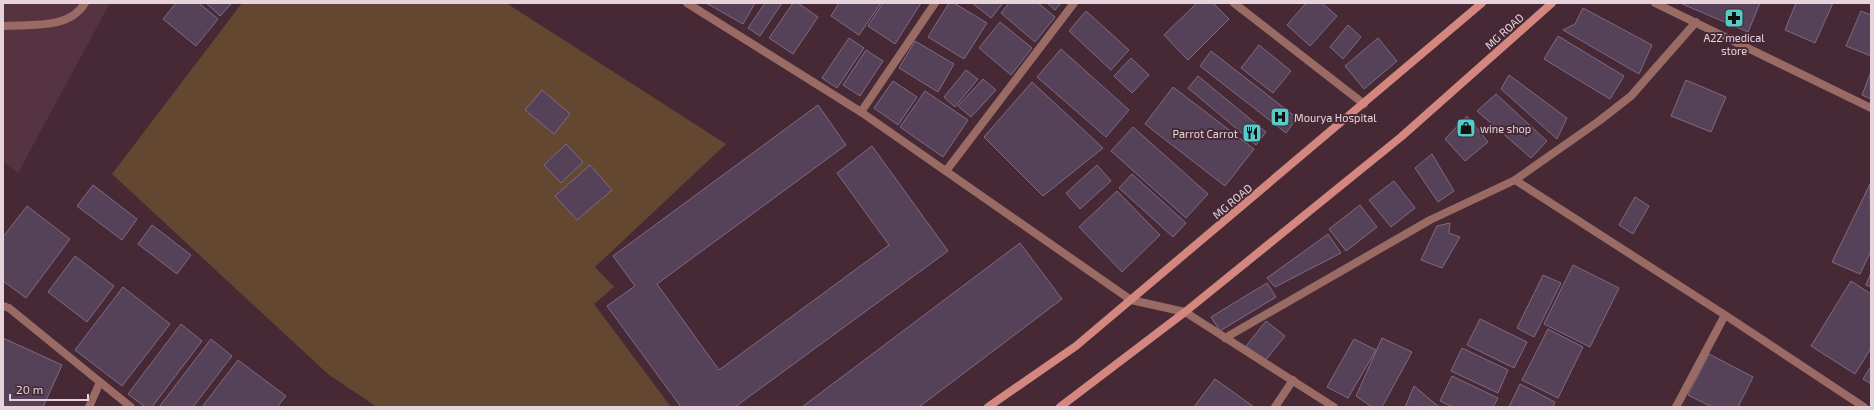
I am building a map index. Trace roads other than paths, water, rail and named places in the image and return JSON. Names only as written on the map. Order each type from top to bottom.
[{"type":"main road","name":"MG ROAD","points":[[988,407],[1076,346],[1482,3]]},
{"type":"main road","name":"MG ROAD","points":[[1060,407],[1185,312],[1401,137],[1552,3]]},
{"type":"street","points":[[3,26],[58,23],[80,11],[85,3]]},
{"type":"street","points":[[687,3],[861,112],[1132,300],[1185,312],[1334,407]]},
{"type":"street","points":[[861,112],[935,3]]},
{"type":"street","points":[[946,171],[1074,3]]},
{"type":"street","points":[[1234,3],[1364,104]]},
{"type":"street","points":[[1655,3],[1871,108]]},
{"type":"street","points":[[1225,338],[1430,220],[1516,180],[1600,121],[1631,96],[1696,22]]},
{"type":"street","points":[[1516,180],[1726,315],[1864,407]]},
{"type":"street","points":[[3,306],[9,308],[131,407]]},
{"type":"street","points":[[1676,407],[1726,315]]},
{"type":"street","points":[[1275,407],[1293,380]]},
{"type":"street","points":[[89,407],[100,382]]},
{"type":"place","name":"A2Z medical store","points":[[1734,18]]},
{"type":"place","name":"Mourya Hospital","points":[[1280,117]]},
{"type":"place","name":"wine shop","points":[[1466,128]]},
{"type":"place","name":"Parrot Carrot","points":[[1252,133]]}]
